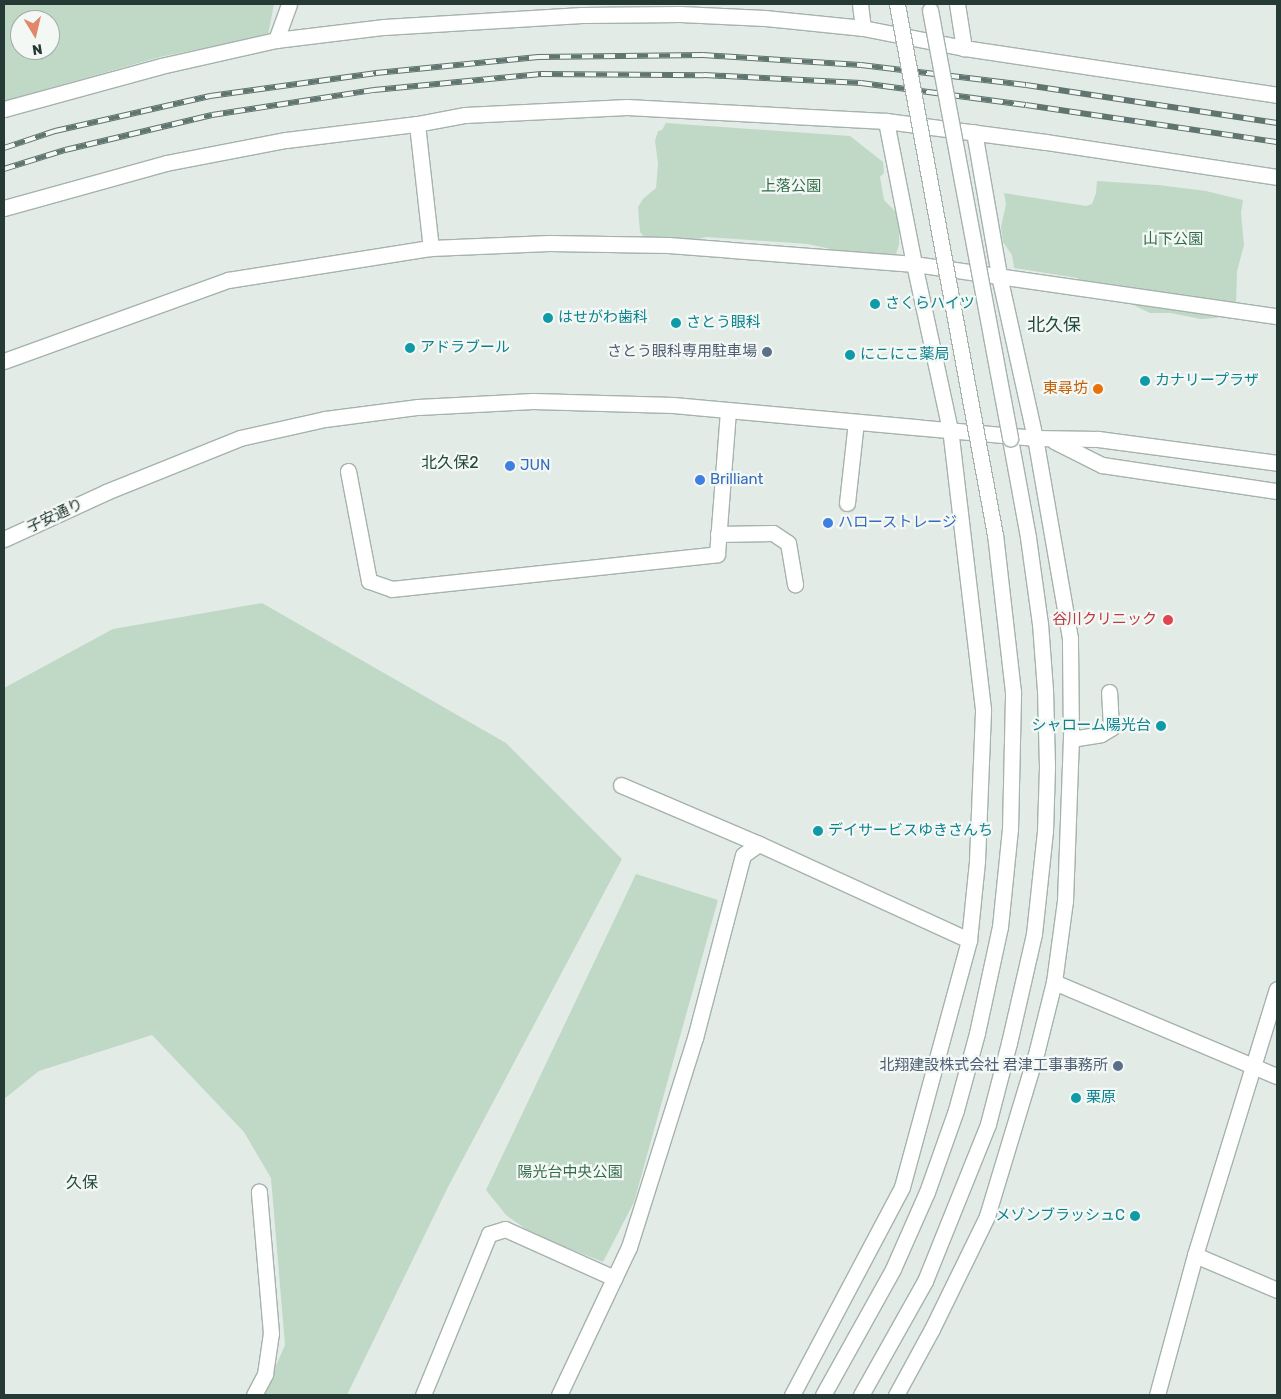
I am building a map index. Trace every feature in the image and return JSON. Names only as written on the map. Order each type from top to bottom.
[{"type":"street","points":[[276,40],[289,4]]},
{"type":"street","points":[[860,4],[863,28]]},
{"type":"street","points":[[823,1395],[893,1269],[927,1192],[956,1110],[977,1033],[1000,927],[1010,829],[1012,692],[995,536],[897,4]]},
{"type":"street","points":[[861,1395],[925,1282],[988,1124],[1034,934],[1045,831],[1047,766],[1045,690],[1040,624],[1028,537],[929,4]]},
{"type":"street","points":[[957,4],[964,48]]},
{"type":"street","points":[[4,109],[162,66],[276,40],[384,27],[582,15],[680,14],[765,18],[863,28],[964,48],[1277,95]]},
{"type":"street","points":[[4,208],[175,161],[286,140],[418,124],[465,115],[627,107],[886,121],[974,132],[1277,177]]},
{"type":"street","points":[[792,1395],[902,1187],[969,940],[977,861],[983,708],[950,430],[914,264],[886,121]]},
{"type":"street","points":[[418,124],[431,248]]},
{"type":"street","points":[[896,1395],[932,1329],[987,1216],[1037,1050],[1054,982],[1066,901],[1071,739],[1070,638],[1035,438],[999,275],[974,132]]},
{"type":"street","points":[[4,361],[228,280],[431,248],[550,243],[668,245],[914,264],[1277,316]]},
{"type":"street","name":"子安通り","points":[[4,539],[106,492],[240,438],[325,419],[418,407],[533,401],[674,405],[1051,440]]},
{"type":"street","points":[[348,471],[369,581],[392,589],[717,554],[728,410]]},
{"type":"street","points":[[847,503],[856,422]]},
{"type":"street","points":[[1051,440],[1098,439],[1277,463]]},
{"type":"street","points":[[1051,440],[1102,465],[1277,491]]},
{"type":"street","points":[[718,534],[773,533],[788,543],[795,584]]},
{"type":"street","points":[[1071,739],[1101,734],[1112,728],[1109,692]]},
{"type":"street","points":[[622,785],[759,844],[969,940]]},
{"type":"street","points":[[559,1395],[629,1247],[695,1038],[743,854],[759,844]]},
{"type":"street","points":[[1054,982],[1277,1076]]},
{"type":"street","points":[[1157,1395],[1195,1255],[1277,989]]},
{"type":"street","points":[[254,1395],[266,1374],[271,1333],[259,1192]]},
{"type":"street","points":[[422,1395],[489,1234],[505,1229],[614,1278]]},
{"type":"street","points":[[1195,1255],[1277,1290]]},
{"type":"green space","points":[[4,4],[274,4],[268,35],[160,57],[4,101]]},
{"type":"green space","name":"上落公園","points":[[666,123],[850,136],[883,162],[884,173],[880,177],[884,200],[896,212],[899,229],[899,245],[895,257],[840,251],[808,244],[706,237],[694,240],[646,239],[640,232],[638,207],[643,199],[656,188],[658,164],[655,141],[658,131],[662,130]]},
{"type":"green space","name":"山下公園","points":[[1097,181],[1158,185],[1206,191],[1243,200],[1241,213],[1244,245],[1237,271],[1236,307],[1228,315],[1216,318],[1201,319],[1170,313],[1150,313],[1077,278],[1014,268],[1012,255],[1003,242],[1001,227],[1006,204],[1004,193],[1086,206],[1092,204],[1096,193]]},
{"type":"green space","points":[[262,603],[506,743],[622,859],[448,1187],[347,1395],[263,1395],[285,1345],[271,1178],[244,1132],[152,1035],[39,1071],[4,1099],[4,688],[113,629]]},
{"type":"green space","name":"陽光台中央公園","points":[[636,874],[718,900],[634,1202],[603,1262],[533,1234],[506,1215],[486,1190]]},
{"type":"railway","points":[[4,148],[55,131],[210,96],[376,73],[538,57],[703,55],[861,65],[1026,85],[1277,123]]},
{"type":"railway","points":[[4,169],[65,150],[212,115],[374,90],[541,74],[704,75],[861,83],[1277,142]]},
{"type":"place","name":"さくらハイツ","points":[[875,304]]},
{"type":"place","name":"はせがわ歯科","points":[[548,318]]},
{"type":"place","name":"さとう眼科","points":[[676,323]]},
{"type":"place","name":"アドラブール","points":[[410,348]]},
{"type":"place","name":"さとう眼科専用駐車場","points":[[767,352]]},
{"type":"place","name":"にこにこ薬局","points":[[850,355]]},
{"type":"place","name":"カナリープラザ","points":[[1145,381]]},
{"type":"place","name":"東尋坊","points":[[1098,389]]},
{"type":"place","name":"JUN","points":[[510,466]]},
{"type":"place","name":"Brilliant","points":[[700,480]]},
{"type":"place","name":"ハローストレージ","points":[[828,523]]},
{"type":"place","name":"谷川クリニック","points":[[1168,620]]},
{"type":"place","name":"シャローム陽光台","points":[[1161,726]]},
{"type":"place","name":"デイサービスゆきさんち","points":[[818,831]]},
{"type":"place","name":"北翔建設株式会社 君津工事事務所","points":[[1118,1066]]},
{"type":"place","name":"栗原","points":[[1076,1098]]},
{"type":"place","name":"メゾンブラッシュC","points":[[1135,1216]]},
{"type":"district","name":"北久保","points":[[1054,325]]},
{"type":"district","name":"北久保2","points":[[450,463]]},
{"type":"district","name":"久保","points":[[82,1183]]}]
